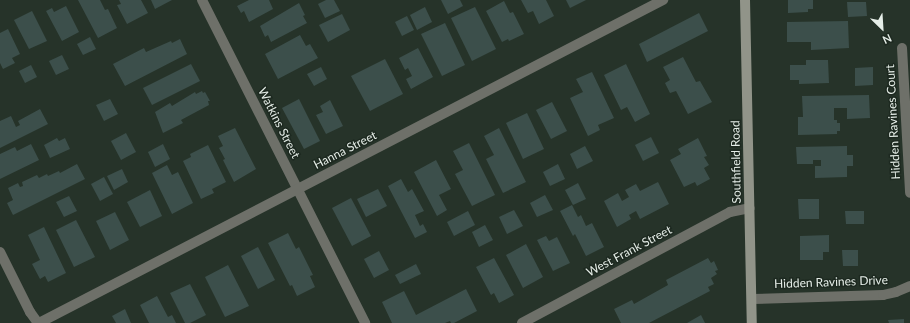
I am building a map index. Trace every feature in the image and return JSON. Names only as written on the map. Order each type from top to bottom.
[{"type":"main road","name":"Southfield Road","points":[[745,0],[752,323]]},
{"type":"street","name":"Watkins Street","points":[[202,0],[365,323]]},
{"type":"street","name":"Hanna Street","points":[[38,323],[663,0]]},
{"type":"street","name":"Hidden Ravines Court","points":[[902,48],[910,194]]},
{"type":"street","name":"West Frank Street","points":[[522,323],[730,212],[750,208]]},
{"type":"street","points":[[0,252],[30,312],[38,323]]},
{"type":"street","name":"Hidden Ravines Drive","points":[[752,299],[882,295],[896,292],[910,286]]},
{"type":"building","points":[[78,0],[100,0],[105,10],[108,9],[117,28],[98,38]]},
{"type":"building","points":[[119,0],[141,0],[148,13],[127,24],[117,5],[121,4]]},
{"type":"building","points":[[151,0],[172,0],[155,9]]},
{"type":"building","points":[[249,0],[269,0],[273,9],[249,22],[244,11],[241,13],[237,6]]},
{"type":"building","points":[[326,0],[334,0],[340,11],[325,18],[318,4]]},
{"type":"building","points":[[441,0],[460,0],[463,6],[448,14]]},
{"type":"building","points":[[521,0],[546,0],[554,16],[539,24],[533,11],[528,13]]},
{"type":"building","points":[[566,0],[586,0],[570,8]]},
{"type":"building","points":[[788,0],[813,0],[813,9],[808,9],[808,12],[788,13]]},
{"type":"building","points":[[504,1],[510,13],[513,12],[524,34],[509,41],[508,39],[502,42],[486,11]]},
{"type":"building","points":[[847,2],[866,2],[867,16],[848,17]]},
{"type":"building","points":[[299,3],[307,23],[271,42],[268,35],[265,37],[260,26]]},
{"type":"building","points":[[66,6],[79,32],[62,41],[46,11],[52,8],[54,12]]},
{"type":"building","points":[[425,7],[432,22],[417,30],[410,15]]},
{"type":"building","points":[[475,7],[496,49],[472,61],[451,18]]},
{"type":"building","points":[[32,11],[47,41],[29,49],[14,20]]},
{"type":"building","points":[[699,13],[708,31],[647,62],[639,44]]},
{"type":"building","points":[[342,14],[350,30],[328,42],[319,25]]},
{"type":"building","points":[[407,16],[414,30],[402,36],[395,22]]},
{"type":"building","points":[[848,21],[849,48],[811,50],[811,42],[787,42],[787,22]]},
{"type":"building","points":[[445,23],[465,65],[442,76],[421,34]]},
{"type":"building","points":[[8,29],[20,54],[12,58],[15,63],[3,69],[0,63],[0,33]]},
{"type":"building","points":[[300,35],[306,46],[310,44],[318,58],[278,79],[265,54]]},
{"type":"building","points":[[90,37],[96,49],[83,55],[77,44]]},
{"type":"building","points":[[180,39],[187,54],[125,86],[113,64],[144,48],[146,52],[171,41],[172,43]]},
{"type":"building","points":[[418,48],[433,77],[411,89],[406,79],[412,76],[408,68],[405,70],[399,58]]},
{"type":"building","points":[[62,55],[69,69],[56,75],[49,61]]},
{"type":"building","points":[[683,57],[696,82],[700,81],[712,102],[688,114],[676,91],[670,93],[665,83],[670,80],[663,67]]},
{"type":"building","points":[[385,59],[403,94],[370,111],[351,76]]},
{"type":"building","points":[[806,60],[828,60],[829,83],[799,84],[799,80],[790,80],[790,65],[806,65]]},
{"type":"building","points":[[191,64],[200,81],[152,105],[143,88]]},
{"type":"building","points":[[626,64],[650,114],[635,122],[627,107],[621,110],[604,75]]},
{"type":"building","points":[[31,65],[37,77],[25,83],[19,71]]},
{"type":"building","points":[[321,67],[327,79],[314,86],[307,74]]},
{"type":"building","points":[[873,67],[873,85],[855,86],[855,68]]},
{"type":"building","points":[[592,72],[614,118],[598,125],[600,130],[588,136],[570,98],[583,92],[576,79]]},
{"type":"building","points":[[202,91],[203,93],[205,92],[210,101],[208,101],[209,105],[181,120],[183,123],[163,133],[155,112],[170,103],[172,106],[195,92],[196,94]]},
{"type":"building","points":[[869,95],[870,118],[847,119],[847,108],[834,108],[834,120],[837,120],[837,123],[840,123],[840,131],[837,131],[837,134],[798,135],[798,117],[803,117],[802,96]]},
{"type":"building","points":[[110,99],[118,114],[104,121],[96,105]]},
{"type":"building","points":[[299,99],[320,141],[304,149],[282,108]]},
{"type":"building","points":[[330,100],[343,126],[326,134],[316,115],[323,112],[320,106]]},
{"type":"building","points":[[552,102],[567,131],[551,139],[536,110]]},
{"type":"building","points":[[40,109],[48,124],[0,148],[0,121],[11,116],[16,127],[20,125],[18,121]]},
{"type":"building","points":[[527,113],[544,149],[523,159],[506,123]]},
{"type":"building","points":[[235,128],[256,169],[234,182],[223,160],[225,159],[219,148],[223,146],[218,136]]},
{"type":"building","points":[[499,128],[526,182],[503,193],[486,159],[494,155],[484,136]]},
{"type":"building","points":[[126,133],[136,152],[121,160],[111,141]]},
{"type":"building","points":[[651,137],[659,153],[643,161],[635,145]]},
{"type":"building","points":[[57,138],[59,141],[65,138],[70,149],[50,158],[44,145]]},
{"type":"building","points":[[698,138],[707,156],[704,157],[709,165],[704,168],[710,179],[697,186],[695,182],[684,187],[670,160],[681,154],[678,149]]},
{"type":"building","points":[[469,143],[495,195],[472,206],[455,174],[463,170],[453,151]]},
{"type":"building","points":[[31,144],[39,160],[0,179],[0,154],[15,147],[17,151]]},
{"type":"building","points":[[163,144],[170,159],[155,167],[148,152]]},
{"type":"building","points":[[208,145],[226,182],[212,189],[214,193],[201,199],[183,161],[191,157],[190,154]]},
{"type":"building","points":[[585,146],[593,161],[577,169],[570,154]]},
{"type":"building","points":[[847,146],[847,155],[853,155],[853,166],[847,166],[847,177],[815,178],[815,166],[821,166],[821,160],[813,160],[813,164],[797,164],[796,147]]},
{"type":"building","points":[[436,160],[451,189],[439,195],[447,210],[437,216],[414,172]]},
{"type":"building","points":[[77,164],[85,179],[13,215],[7,203],[13,200],[8,188],[18,183],[20,187],[23,186],[22,182],[37,175],[39,178],[59,171],[60,173]]},
{"type":"building","points":[[558,164],[565,179],[550,186],[543,172]]},
{"type":"building","points":[[167,165],[172,175],[178,172],[193,203],[172,214],[152,173]]},
{"type":"building","points":[[122,169],[128,182],[114,190],[107,176]]},
{"type":"building","points":[[104,177],[113,194],[100,201],[91,184]]},
{"type":"building","points":[[401,179],[408,192],[412,189],[424,211],[415,215],[420,226],[423,224],[427,232],[415,238],[388,186]]},
{"type":"building","points":[[658,182],[669,204],[640,219],[636,211],[629,215],[631,219],[617,227],[604,201],[618,193],[622,201],[629,197],[625,190],[636,184],[640,191]]},
{"type":"building","points":[[578,183],[586,199],[573,205],[565,190]]},
{"type":"building","points":[[378,189],[387,206],[366,217],[357,199]]},
{"type":"building","points":[[150,190],[162,216],[140,227],[127,202]]},
{"type":"building","points":[[545,195],[553,210],[537,217],[530,203]]},
{"type":"building","points":[[69,196],[77,211],[64,217],[56,202]]},
{"type":"building","points":[[351,198],[371,236],[352,246],[332,208]]},
{"type":"building","points":[[798,199],[819,199],[819,219],[799,219]]},
{"type":"building","points":[[572,205],[578,217],[581,215],[586,226],[592,223],[604,247],[586,256],[575,234],[573,236],[560,211]]},
{"type":"building","points":[[514,210],[523,226],[507,234],[499,217]]},
{"type":"building","points":[[468,211],[475,225],[454,236],[447,222]]},
{"type":"building","points":[[845,211],[864,211],[864,224],[846,224]]},
{"type":"building","points":[[115,212],[129,240],[110,250],[96,221]]},
{"type":"building","points":[[76,220],[95,257],[74,267],[56,230]]},
{"type":"building","points":[[485,225],[493,240],[479,247],[472,232]]},
{"type":"building","points":[[44,227],[66,273],[48,282],[45,276],[40,279],[32,264],[40,260],[28,235]]},
{"type":"building","points":[[288,233],[296,249],[299,247],[313,275],[310,276],[315,287],[297,296],[292,285],[290,286],[268,243]]},
{"type":"building","points":[[829,235],[829,252],[823,252],[823,260],[800,260],[800,236]]},
{"type":"building","points":[[546,236],[549,241],[557,237],[570,263],[553,271],[537,240]]},
{"type":"building","points":[[526,244],[543,277],[523,288],[506,255]]},
{"type":"building","points":[[258,247],[275,280],[258,289],[241,256]]},
{"type":"building","points":[[842,250],[858,250],[858,266],[843,266]]},
{"type":"building","points":[[379,251],[389,270],[374,278],[364,259]]},
{"type":"building","points":[[494,258],[514,295],[499,303],[494,293],[491,295],[476,267]]},
{"type":"building","points":[[708,258],[711,263],[714,261],[718,270],[715,271],[717,274],[711,278],[714,284],[708,287],[710,291],[649,323],[621,323],[614,309],[632,300],[634,304],[668,285],[666,280]]},
{"type":"building","points":[[416,264],[421,274],[400,284],[395,275]]},
{"type":"building","points":[[228,265],[249,306],[225,317],[205,277]]},
{"type":"building","points":[[190,284],[206,315],[190,323],[185,323],[170,293]]},
{"type":"building","points":[[466,289],[477,311],[454,323],[451,323],[450,321],[445,323],[392,323],[382,302],[404,291],[416,315]]},
{"type":"building","points":[[157,296],[168,317],[172,315],[176,323],[149,323],[140,305]]},
{"type":"building","points":[[125,309],[131,323],[116,323],[112,316]]},
{"type":"building","points":[[701,315],[705,323],[687,323]]},
{"type":"building","points":[[904,319],[904,323],[889,323],[888,320]]}]
